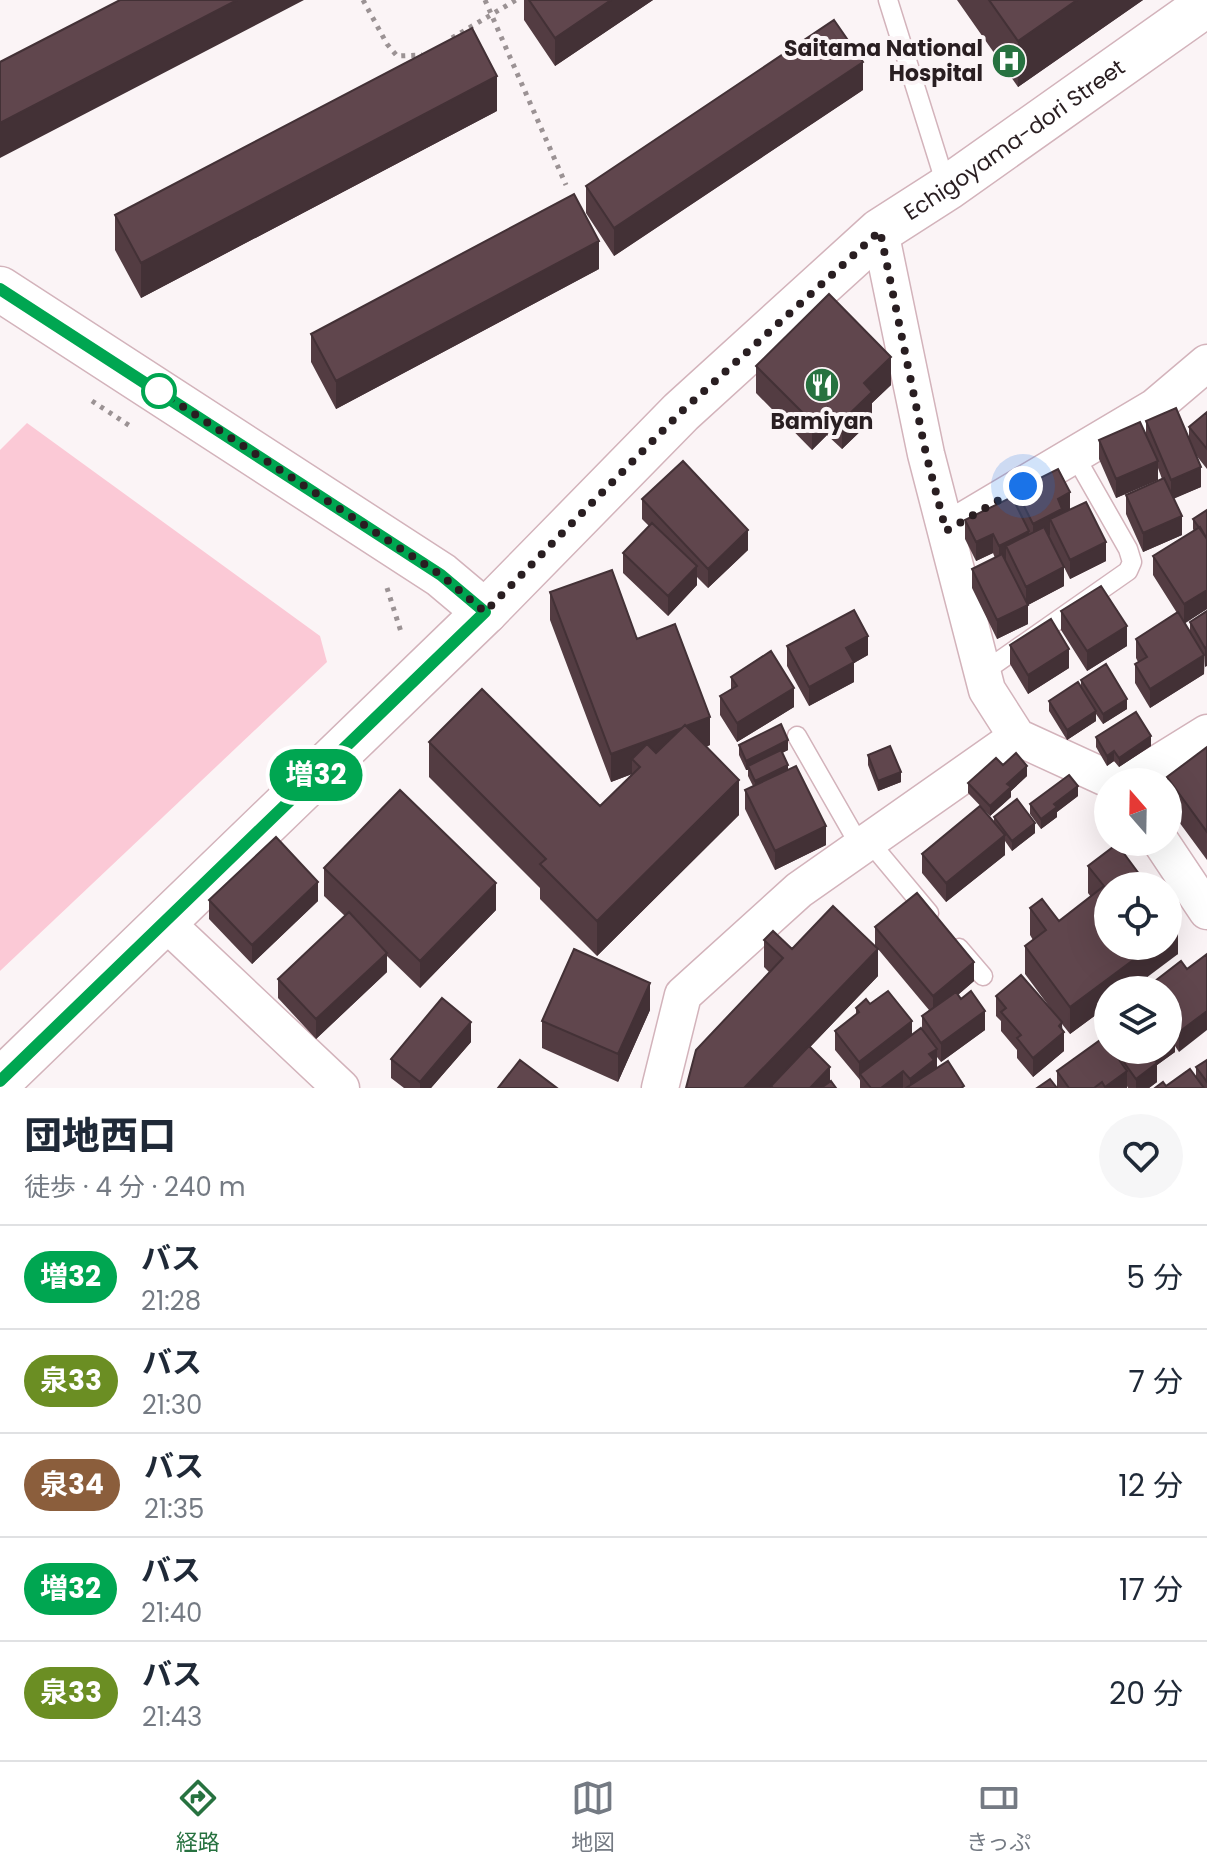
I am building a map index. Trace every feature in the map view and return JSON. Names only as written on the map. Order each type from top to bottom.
[{"type":"street","name":"Echigoyama-dori Street","points":[[0,1081],[485,612],[681,412],[880,231],[947,188],[1207,4]]},
{"type":"street","points":[[880,231],[926,454],[987,690],[1017,737],[1094,772]]},
{"type":"street","points":[[0,289],[441,575],[485,612]]},
{"type":"street","points":[[946,531],[1155,407],[1207,363]]},
{"type":"street","points":[[1151,768],[1207,733]]},
{"type":"street","points":[[660,1088],[683,995],[799,890],[1017,737]]},
{"type":"street","points":[[1170,856],[1207,911]]},
{"type":"street","points":[[165,922],[341,1088]]},
{"type":"lane","points":[[888,0],[947,188]]},
{"type":"lane","points":[[982,673],[1128,571],[1132,562],[1128,549],[1075,456]]},
{"type":"lane","points":[[797,736],[864,843],[983,976]]},
{"type":"path","points":[[363,0],[397,56],[421,56],[433,49]]},
{"type":"path","points":[[485,0],[566,185]]},
{"type":"path","points":[[445,43],[516,0]]},
{"type":"path","points":[[88,398],[144,434]]},
{"type":"path","points":[[383,579],[403,636]]},
{"type":"shaded area","points":[[27,423],[320,636],[327,662],[0,971],[0,450]]},
{"type":"building","points":[[120,0],[237,0],[0,123],[0,62]]},
{"type":"building","points":[[529,0],[611,0],[555,38]]},
{"type":"building","points":[[989,0],[1077,0],[1018,41]]},
{"type":"building","points":[[834,20],[863,62],[614,228],[586,186]]},
{"type":"building","points":[[472,28],[497,76],[141,263],[115,215]]},
{"type":"building","points":[[574,194],[599,241],[336,381],[311,334]]},
{"type":"building","points":[[829,294],[891,357],[864,383],[872,392],[842,421],[827,407],[812,422],[756,366]]},
{"type":"building","points":[[1176,408],[1201,467],[1171,480],[1146,421]]},
{"type":"building","points":[[1207,412],[1207,449],[1189,427]]},
{"type":"building","points":[[1140,422],[1158,461],[1116,479],[1099,440]]},
{"type":"building","points":[[683,461],[748,530],[708,569],[642,499]]},
{"type":"building","points":[[1058,469],[1070,492],[1058,499],[1062,509],[1033,524],[1016,490]]},
{"type":"building","points":[[1164,478],[1182,516],[1143,533],[1126,495]]},
{"type":"building","points":[[1012,497],[1029,531],[999,546],[993,534],[976,542],[965,520]]},
{"type":"building","points":[[1086,502],[1106,542],[1070,560],[1050,519]]},
{"type":"building","points":[[1207,510],[1207,539],[1193,519]]},
{"type":"building","points":[[652,523],[697,566],[668,596],[623,553]]},
{"type":"building","points":[[1044,527],[1064,567],[1026,587],[1006,546]]},
{"type":"building","points":[[1200,527],[1207,539],[1207,590],[1184,604],[1153,556]]},
{"type":"building","points":[[1002,554],[1028,605],[997,620],[972,569]]},
{"type":"building","points":[[612,570],[637,639],[675,624],[710,717],[611,754],[550,592]]},
{"type":"building","points":[[1101,586],[1127,626],[1087,651],[1061,611]]},
{"type":"building","points":[[854,610],[868,636],[846,648],[854,662],[809,687],[787,646]]},
{"type":"building","points":[[1207,611],[1207,647],[1205,648],[1190,622]]},
{"type":"building","points":[[1178,612],[1204,655],[1150,689],[1135,664],[1147,657],[1136,639]]},
{"type":"building","points":[[1051,619],[1069,649],[1028,675],[1010,645]]},
{"type":"building","points":[[771,651],[794,688],[737,723],[720,696],[737,686],[731,677]]},
{"type":"building","points":[[1106,664],[1127,699],[1103,714],[1081,680]]},
{"type":"building","points":[[1078,682],[1096,711],[1067,730],[1049,701]]},
{"type":"building","points":[[482,689],[600,806],[640,767],[632,759],[647,744],[656,753],[685,725],[739,780],[597,921],[540,864],[546,859],[429,742]]},
{"type":"building","points":[[1136,712],[1151,736],[1119,758],[1114,751],[1107,756],[1096,737]]},
{"type":"building","points":[[781,724],[788,740],[746,761],[739,745]]},
{"type":"building","points":[[890,746],[901,772],[878,781],[868,755]]},
{"type":"building","points":[[1207,747],[1207,832],[1182,798],[1182,768],[1179,768]]},
{"type":"building","points":[[781,750],[788,765],[755,781],[748,766]]},
{"type":"building","points":[[1016,753],[1027,766],[1007,784],[1011,787],[990,806],[968,783],[996,758],[1003,765]]},
{"type":"building","points":[[796,766],[826,826],[775,851],[745,790]]},
{"type":"building","points":[[1069,775],[1078,786],[1054,804],[1057,807],[1041,819],[1030,804]]},
{"type":"building","points":[[400,790],[496,883],[420,961],[324,868]]},
{"type":"building","points":[[1017,799],[1035,823],[1012,841],[994,817]]},
{"type":"building","points":[[980,806],[1005,835],[946,883],[922,854]]},
{"type":"building","points":[[276,837],[318,882],[252,945],[209,900]]},
{"type":"building","points":[[1101,856],[1126,856],[1138,872],[1094,874],[1088,866]]},
{"type":"building","points":[[917,893],[974,962],[933,996],[875,927]]},
{"type":"building","points":[[1094,894],[1094,960],[1133,960],[1112,976],[1094,976],[1094,989],[1070,1007],[1025,946],[1046,930],[1030,908],[1042,899],[1059,921]]},
{"type":"building","points":[[833,906],[878,949],[744,1088],[686,1088],[696,1050],[783,958],[764,940],[773,931],[792,949]]},
{"type":"building","points":[[349,912],[387,953],[316,1019],[278,979]]},
{"type":"building","points":[[574,949],[650,983],[618,1054],[542,1021]]},
{"type":"building","points":[[1207,954],[1207,1011],[1182,1030],[1182,976],[1162,976],[1181,961],[1187,969]]},
{"type":"building","points":[[1021,975],[1062,1022],[1059,1026],[1064,1032],[1033,1058],[1017,1038],[1021,1035],[1001,1012],[1006,1008],[996,996]]},
{"type":"building","points":[[888,991],[912,1021],[859,1062],[835,1031],[859,1012],[856,1008],[866,999],[870,1004]]},
{"type":"building","points":[[971,991],[985,1011],[941,1043],[922,1016],[956,992],[961,999]]},
{"type":"building","points":[[442,998],[471,1022],[420,1082],[391,1059]]},
{"type":"building","points":[[921,1028],[937,1049],[929,1054],[934,1060],[910,1079],[903,1071],[881,1088],[871,1088],[860,1074]]},
{"type":"building","points":[[1094,1044],[1094,1064],[1122,1064],[1127,1071],[1105,1087],[1102,1082],[1094,1088],[1069,1088],[1057,1071]]},
{"type":"building","points":[[809,1046],[830,1067],[810,1088],[773,1088],[771,1086]]},
{"type":"building","points":[[520,1060],[557,1088],[498,1088]]},
{"type":"building","points":[[1207,1060],[1207,1082],[1196,1067]]},
{"type":"building","points":[[948,1061],[964,1086],[961,1088],[906,1088]]},
{"type":"building","points":[[1125,1064],[1156,1064],[1136,1079]]},
{"type":"building","points":[[1190,1069],[1204,1088],[1155,1088],[1163,1082],[1166,1086]]},
{"type":"building","points":[[1050,1079],[1057,1088],[1037,1088]]},
{"type":"building","points":[[831,1081],[836,1088],[821,1088]]},
{"type":"bus line","name":"増32","points":[[0,289],[441,575],[485,612],[0,1081]]},
{"type":"place","name":"Saitama National Hospital","points":[[1009,61]]},
{"type":"place","name":"Bamiyan","points":[[822,385]]},
{"type":"route","points":[[159,391],[441,575],[485,612],[681,412],[880,231],[926,454],[946,531],[1023,486]]}]
